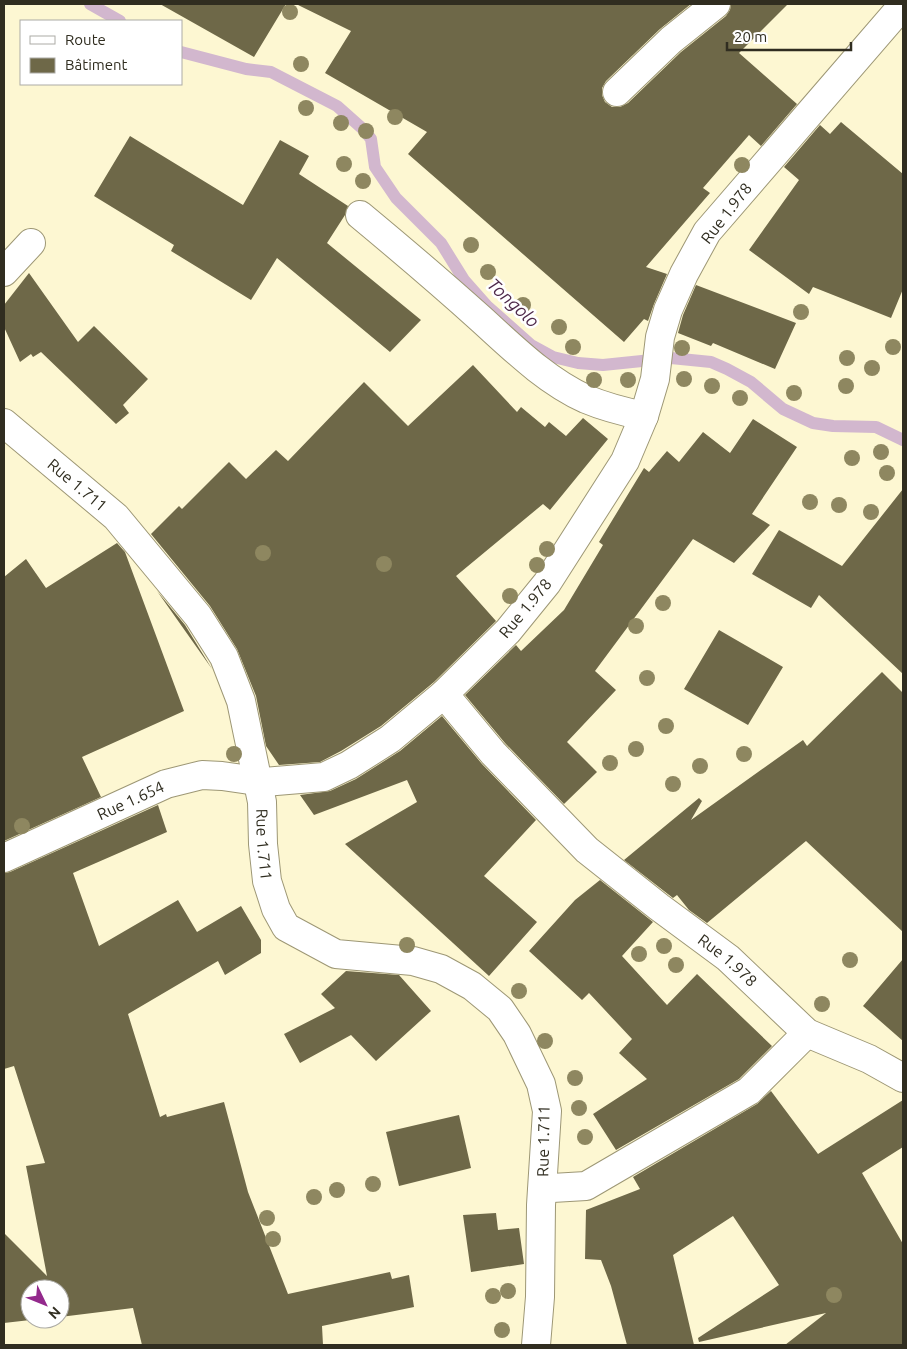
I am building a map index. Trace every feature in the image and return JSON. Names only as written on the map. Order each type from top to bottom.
[{"type":"street","points":[[617,92],[665,45],[716,4]]},
{"type":"street","name":"Rue 1.978","points":[[903,5],[707,232],[684,274],[668,310],[660,337],[655,379],[644,416],[625,461],[547,583],[508,631],[444,694],[493,753],[587,850],[728,958],[807,1033],[869,1059],[903,1078]]},
{"type":"street","points":[[360,215],[413,259],[536,368],[585,399],[644,416]]},
{"type":"street","points":[[4,272],[31,243]]},
{"type":"street","name":"Rue 1.711","points":[[4,424],[116,517],[198,616],[224,657],[241,701],[261,782],[263,844],[267,881],[276,909],[286,927],[336,954],[413,961],[441,969],[472,986],[500,1009],[517,1034],[541,1084],[547,1111],[547,1190],[536,1345]]},
{"type":"street","name":"Rue 1.654","points":[[4,858],[166,784],[180,780],[202,775],[261,782],[324,777],[349,765],[390,739],[444,694]]},
{"type":"street","points":[[547,1190],[586,1186],[749,1091],[807,1033]]},
{"type":"building","points":[[160,4],[286,4],[254,57]]},
{"type":"building","points":[[296,4],[691,4],[660,29],[606,81],[602,88],[605,102],[612,107],[620,107],[628,103],[681,52],[726,16],[731,4],[788,4],[739,53],[797,104],[761,146],[749,135],[703,188],[710,193],[646,267],[667,274],[648,321],[644,319],[624,342],[408,154],[427,132],[325,73],[351,31]]},
{"type":"building","points":[[841,122],[903,174],[903,289],[891,318],[813,287],[809,294],[749,250],[799,180],[784,167],[820,125],[830,134]]},
{"type":"building","points":[[130,136],[243,205],[280,140],[309,156],[299,174],[348,206],[345,215],[327,243],[421,320],[390,352],[277,258],[251,300],[171,251],[174,245],[94,196]]},
{"type":"building","points":[[29,273],[78,342],[94,326],[148,379],[123,405],[129,413],[116,424],[41,352],[33,357],[31,354],[20,362],[4,327],[4,305]]},
{"type":"building","points":[[696,285],[796,323],[775,369],[713,343],[711,346],[678,333],[683,315]]},
{"type":"building","points":[[473,365],[517,412],[521,407],[545,427],[549,422],[566,436],[583,418],[608,439],[550,510],[543,504],[456,576],[496,621],[434,682],[381,726],[320,762],[279,765],[266,746],[256,696],[237,649],[210,606],[151,534],[179,506],[182,509],[229,462],[246,479],[276,450],[288,461],[364,382],[408,426]]},
{"type":"building","points":[[753,419],[797,447],[752,514],[770,525],[734,563],[693,539],[595,671],[616,690],[567,742],[597,772],[564,804],[505,743],[465,695],[516,645],[521,651],[564,610],[603,545],[599,542],[644,468],[649,472],[667,451],[679,462],[703,432],[730,453]]},
{"type":"building","points":[[903,489],[903,674],[819,595],[811,608],[752,574],[779,530],[842,566]]},
{"type":"building","points":[[117,543],[125,552],[184,711],[82,757],[101,797],[4,841],[4,577],[26,559],[46,588]]},
{"type":"building","points":[[157,591],[185,625],[212,669]]},
{"type":"building","points":[[719,630],[783,667],[748,725],[684,689]]},
{"type":"building","points":[[882,672],[903,693],[903,932],[806,841],[707,923],[689,910],[677,895],[673,898],[624,860],[699,798],[702,801],[691,820],[803,740],[807,746]]},
{"type":"building","points":[[442,716],[482,764],[536,820],[484,876],[537,922],[489,976],[345,844],[417,802],[407,780],[314,815],[300,795],[330,791],[356,779],[400,751]]},
{"type":"building","points":[[158,805],[167,832],[73,873],[99,946],[178,900],[197,932],[241,906],[261,940],[261,953],[225,975],[218,961],[128,1014],[160,1117],[166,1114],[167,1117],[224,1102],[248,1192],[288,1294],[390,1272],[392,1279],[409,1275],[414,1307],[322,1326],[323,1345],[142,1345],[133,1308],[70,1316],[70,1279],[20,1279],[20,1321],[4,1323],[4,1233],[47,1276],[26,1166],[45,1163],[14,1066],[4,1069],[4,873],[10,872]]},
{"type":"building","points":[[600,880],[653,922],[622,956],[667,1005],[697,974],[772,1046],[739,1079],[616,1150],[593,1114],[647,1079],[619,1053],[632,1039],[589,993],[582,1000],[529,951],[575,900]]},
{"type":"building","points":[[903,959],[903,1041],[863,1006]]},
{"type":"building","points":[[346,971],[399,975],[431,1011],[376,1061],[351,1035],[300,1063],[284,1034],[335,1008],[321,994]]},
{"type":"building","points":[[771,1091],[818,1154],[903,1100],[903,1147],[862,1173],[903,1244],[903,1345],[785,1345],[826,1313],[699,1342],[698,1338],[779,1285],[733,1216],[673,1255],[694,1345],[627,1345],[611,1286],[601,1260],[585,1259],[586,1210],[640,1189],[633,1177],[757,1104]]},
{"type":"building","points":[[459,1115],[471,1168],[399,1186],[386,1132]]},
{"type":"building","points":[[496,1213],[498,1230],[519,1228],[524,1264],[471,1272],[463,1215]]},
{"type":"waterway","name":"Tongolo","points":[[90,4],[118,20]]},
{"type":"waterway","name":"Tongolo","points":[[182,52],[246,69],[271,72],[337,106],[364,130],[371,139],[375,167],[396,198],[441,243],[464,280],[487,306],[531,345],[553,357],[578,363],[603,365],[671,358],[711,362],[751,382],[783,409],[813,423],[833,426],[876,427],[903,440]]}]
